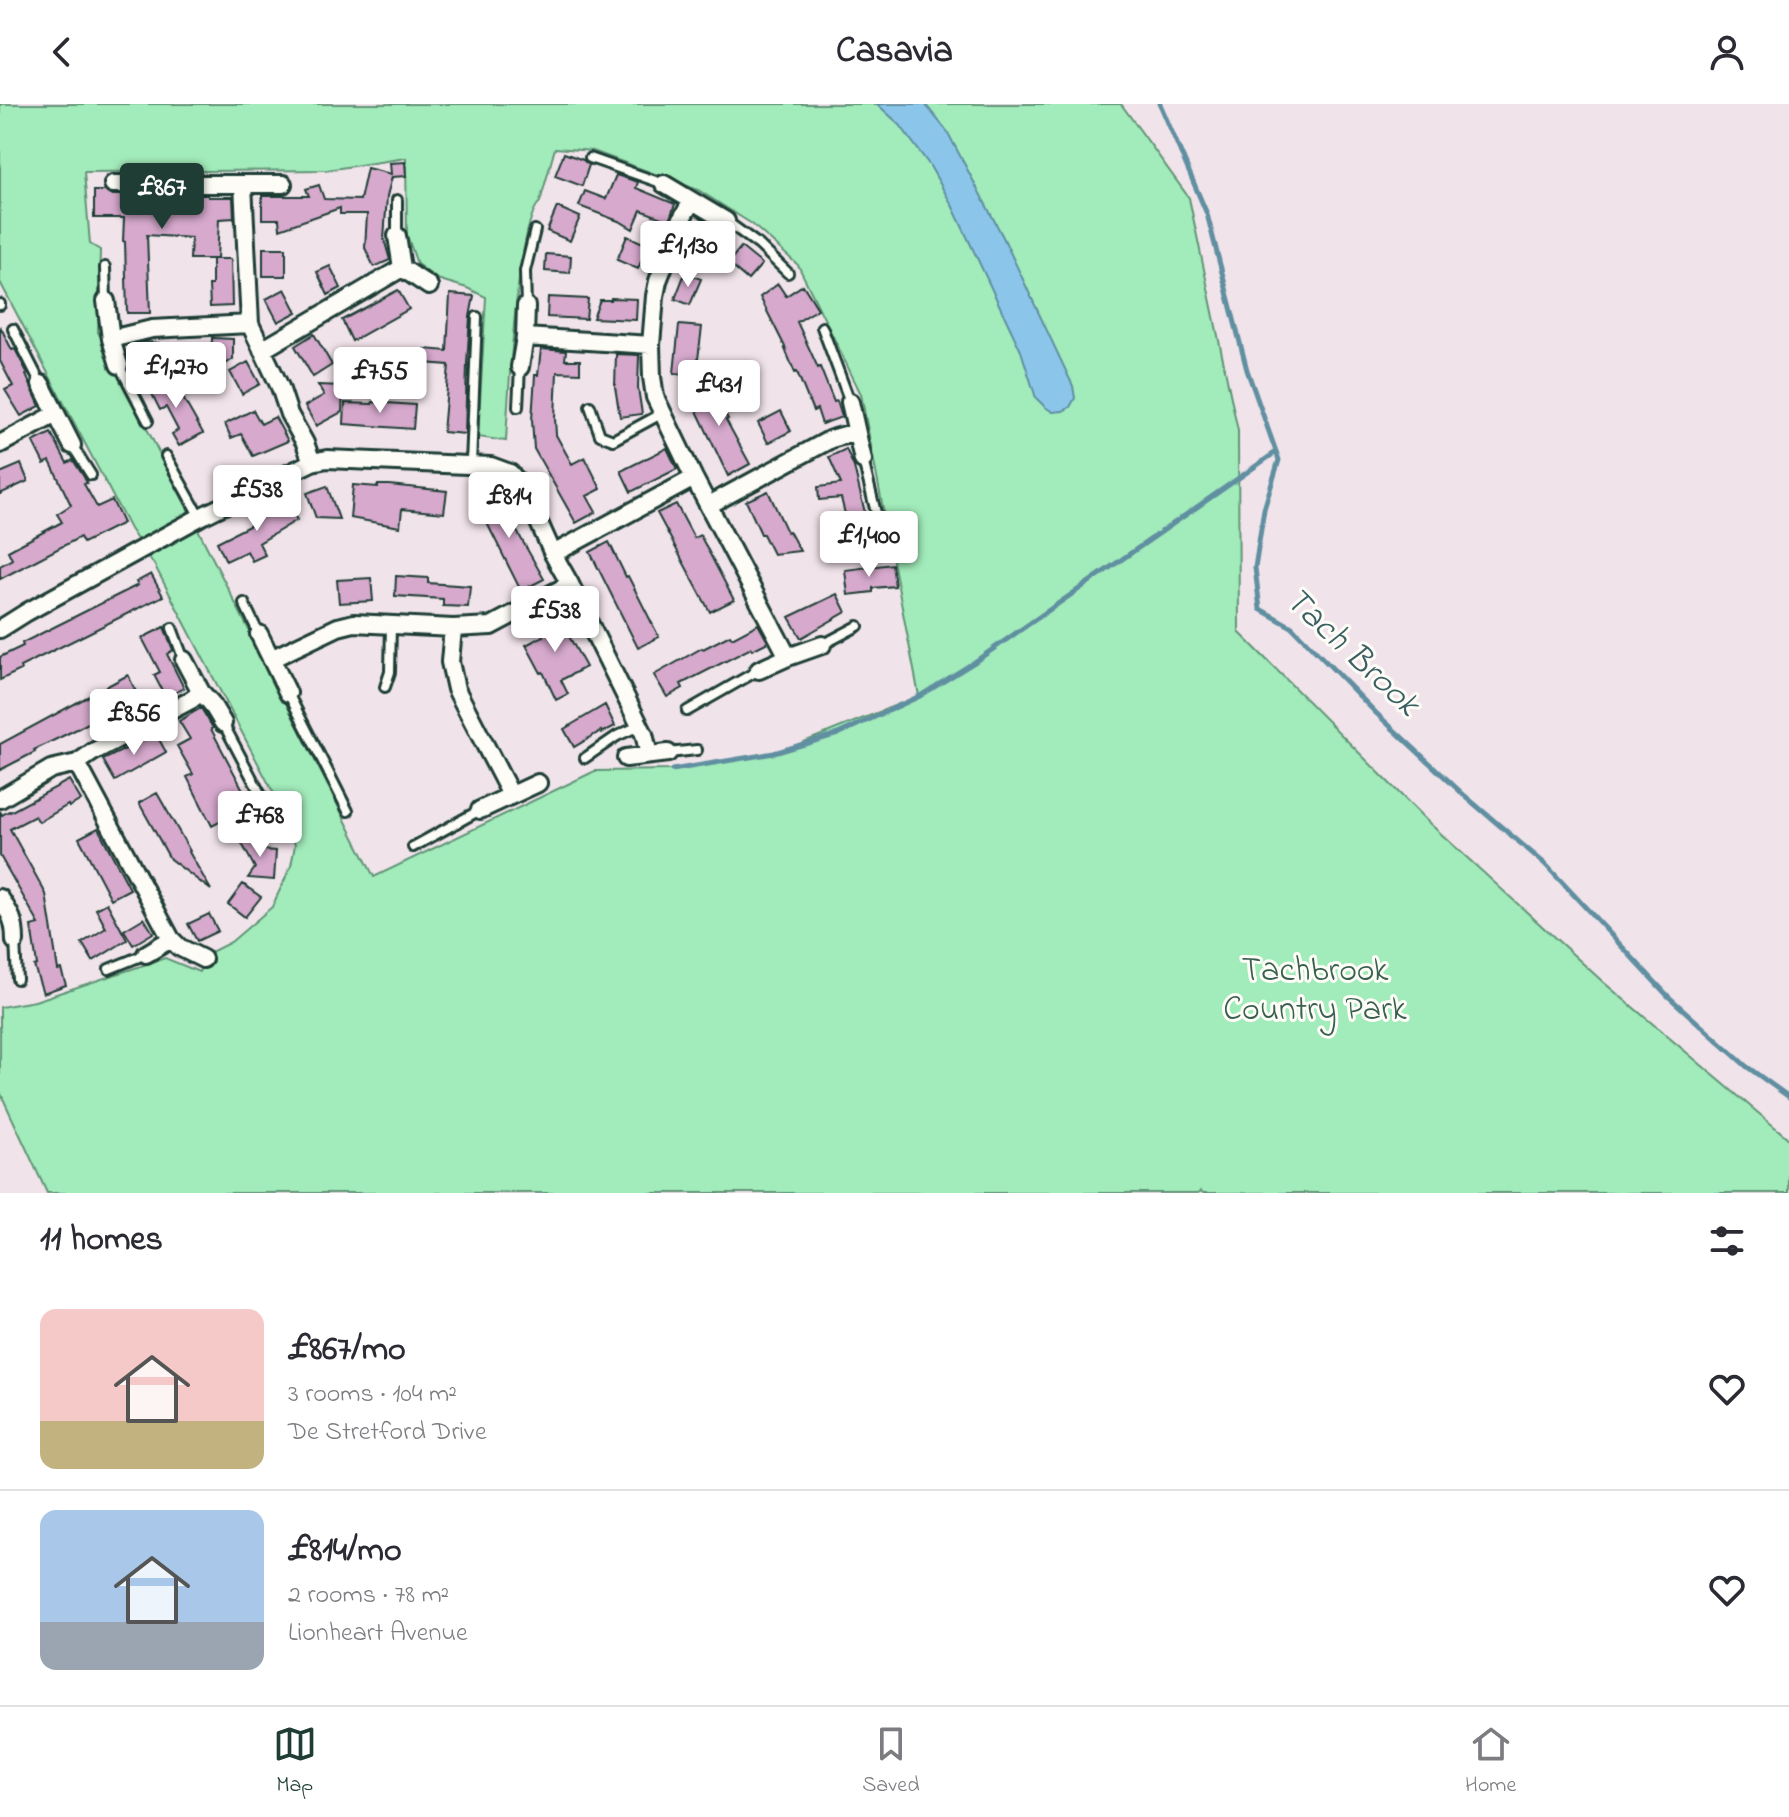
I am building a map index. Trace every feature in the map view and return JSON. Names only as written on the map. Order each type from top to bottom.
[{"type":"street","points":[[113,184],[283,184]]},
{"type":"street","points":[[243,184],[250,324],[312,462]]},
{"type":"street","points":[[664,184],[726,221]]},
{"type":"street","points":[[692,201],[682,218],[655,296],[651,345],[655,397],[661,414],[788,657]]},
{"type":"street","points":[[397,236],[402,268],[429,286]]},
{"type":"street","points":[[262,350],[402,268]]},
{"type":"street","points":[[106,301],[111,339],[119,365]]},
{"type":"street","points":[[520,367],[526,306]]},
{"type":"street","points":[[111,339],[152,329],[250,324]]},
{"type":"street","points":[[525,337],[651,345]]},
{"type":"street","points":[[41,384],[72,445]]},
{"type":"street","points":[[850,402],[863,460]]},
{"type":"street","points":[[0,444],[56,414]]},
{"type":"street","points":[[709,505],[831,439],[856,432]]},
{"type":"street","points":[[0,629],[200,517],[312,462],[327,459],[500,469],[510,473],[524,489],[553,554],[644,734],[649,755]]},
{"type":"street","points":[[553,554],[694,478]]},
{"type":"street","points":[[271,659],[338,627],[354,623],[453,628],[491,626],[570,584]]},
{"type":"street","points":[[453,628],[450,662],[456,689],[511,795]]},
{"type":"street","points":[[259,634],[288,693]]},
{"type":"street","points":[[759,670],[822,645]]},
{"type":"street","points":[[184,660],[223,723]]},
{"type":"street","points":[[0,799],[51,769],[77,763],[201,692]]},
{"type":"street","points":[[626,758],[668,753]]},
{"type":"street","points":[[77,763],[171,939],[179,947],[203,959]]},
{"type":"street","points":[[480,810],[538,783]]},
{"type":"street","points":[[0,898],[15,924],[15,941]]},
{"type":"street","points":[[146,954],[171,939]]},
{"type":"lane","points":[[590,158],[664,184]]},
{"type":"lane","points":[[397,200],[397,236]]},
{"type":"lane","points":[[726,221],[759,245],[788,273]]},
{"type":"lane","points":[[526,306],[525,271],[535,230]]},
{"type":"lane","points":[[105,267],[106,301]]},
{"type":"lane","points":[[471,465],[477,317]]},
{"type":"lane","points":[[822,327],[850,402]]},
{"type":"lane","points":[[13,329],[41,384]]},
{"type":"lane","points":[[119,365],[148,421]]},
{"type":"lane","points":[[518,407],[520,367]]},
{"type":"lane","points":[[590,406],[600,435],[613,440],[661,414]]},
{"type":"lane","points":[[72,445],[91,475]]},
{"type":"lane","points":[[166,456],[200,517]]},
{"type":"lane","points":[[863,460],[878,521]]},
{"type":"lane","points":[[244,603],[259,634]]},
{"type":"lane","points":[[385,687],[390,672],[391,625]]},
{"type":"lane","points":[[822,645],[858,626]]},
{"type":"lane","points":[[172,628],[184,660]]},
{"type":"lane","points":[[687,711],[759,670]]},
{"type":"lane","points":[[288,693],[348,811]]},
{"type":"lane","points":[[223,723],[281,833]]},
{"type":"lane","points":[[585,758],[617,736],[640,726]]},
{"type":"lane","points":[[668,753],[697,750]]},
{"type":"lane","points":[[413,847],[480,810]]},
{"type":"lane","points":[[15,941],[17,979]]},
{"type":"lane","points":[[109,969],[146,954]]},
{"type":"green space","name":"Tachbrook Country Park","points":[[0,104],[1121,104],[1189,198],[1238,431],[1239,632],[1427,821],[1602,981],[1789,1139],[1789,1193],[47,1193],[0,1092],[0,1007],[35,1001],[165,958],[199,972],[207,954],[231,942],[272,907],[291,866],[295,845],[284,813],[155,566],[130,529],[0,282]],"holes":[[[555,148],[593,151],[698,190],[752,224],[798,265],[861,394],[919,696],[779,752],[672,770],[595,771],[374,877],[98,332],[100,250],[90,244],[84,172],[327,170],[406,158],[407,235],[417,264],[437,279],[486,297],[478,437],[506,441],[515,314],[525,242],[532,216],[540,202]]]},
{"type":"water","points":[[877,104],[925,104],[947,131],[1003,237],[1073,386],[1075,398],[1070,407],[1053,412],[1036,398],[1021,351],[952,205],[930,166],[900,125]]},
{"type":"building","points":[[564,153],[589,165],[582,186],[555,176]]},
{"type":"building","points":[[405,162],[406,176],[392,177],[387,196],[384,239],[390,260],[374,267],[365,248],[367,214],[340,214],[340,208],[280,229],[279,219],[262,219],[262,196],[309,196],[306,189],[319,185],[324,199],[360,200],[367,168],[391,174],[390,163]]},
{"type":"building","points":[[616,175],[638,182],[636,188],[675,204],[669,221],[641,210],[633,229],[579,206],[585,191],[606,199]]},
{"type":"building","points":[[94,191],[113,195],[233,197],[234,218],[219,219],[217,259],[190,259],[191,238],[147,235],[150,313],[127,313],[124,218],[94,218]]},
{"type":"building","points":[[557,207],[580,217],[570,241],[547,231]]},
{"type":"building","points":[[702,223],[722,232],[715,248],[695,240]]},
{"type":"building","points":[[627,236],[648,245],[638,269],[617,260]]},
{"type":"building","points":[[741,247],[762,264],[748,280],[728,263]]},
{"type":"building","points":[[263,248],[286,248],[286,276],[263,276]]},
{"type":"building","points":[[546,254],[571,256],[570,273],[545,271]]},
{"type":"building","points":[[212,259],[231,259],[232,306],[210,307]]},
{"type":"building","points":[[330,266],[341,288],[328,295],[317,272]]},
{"type":"building","points":[[685,273],[701,279],[690,305],[675,299]]},
{"type":"building","points":[[778,284],[786,296],[803,285],[818,309],[797,322],[842,417],[822,424],[817,409],[813,411],[760,297]]},
{"type":"building","points":[[285,289],[297,312],[278,322],[266,299]]},
{"type":"building","points":[[398,290],[409,309],[352,341],[342,320]]},
{"type":"building","points":[[450,294],[474,296],[470,317],[465,434],[443,432],[449,365],[424,363],[425,349],[447,351]]},
{"type":"building","points":[[548,297],[588,299],[586,319],[547,317]]},
{"type":"building","points":[[637,299],[636,320],[593,318],[600,300]]},
{"type":"building","points":[[679,325],[702,327],[696,375],[674,373]]},
{"type":"building","points":[[0,326],[28,374],[40,406],[21,416],[5,390],[13,386],[0,361]]},
{"type":"building","points":[[314,334],[332,365],[313,377],[295,346]]},
{"type":"building","points":[[212,338],[233,339],[233,359],[211,374]]},
{"type":"building","points":[[159,343],[159,361],[136,360],[136,344]]},
{"type":"building","points":[[541,349],[566,351],[565,360],[580,360],[580,373],[557,372],[556,435],[572,464],[585,457],[601,489],[587,496],[596,512],[576,523],[534,449],[535,375],[538,375]]},
{"type":"building","points":[[616,354],[639,355],[638,388],[642,414],[620,417],[615,387]]},
{"type":"building","points":[[248,362],[260,384],[242,394],[230,372]]},
{"type":"building","points":[[170,375],[203,433],[179,446],[172,434],[178,430],[166,407],[160,410],[148,386]]},
{"type":"building","points":[[710,381],[726,420],[750,464],[728,476],[688,392]]},
{"type":"building","points":[[318,385],[343,386],[342,412],[316,426],[305,406],[324,395]]},
{"type":"building","points":[[345,403],[415,405],[413,429],[344,424]]},
{"type":"building","points":[[253,410],[261,424],[275,417],[288,441],[253,456],[241,434],[231,438],[225,424]]},
{"type":"building","points":[[781,411],[791,431],[768,443],[758,423]]},
{"type":"building","points":[[51,433],[67,463],[73,460],[84,477],[87,483],[84,484],[97,507],[112,500],[123,523],[83,543],[80,537],[0,579],[0,566],[12,559],[8,551],[62,522],[57,514],[71,505],[50,461],[44,464],[33,442]]},
{"type":"building","points":[[667,448],[677,469],[631,492],[621,471]]},
{"type":"building","points":[[846,449],[854,467],[866,517],[847,522],[841,498],[819,500],[818,487],[841,484],[829,457]]},
{"type":"building","points":[[21,464],[28,481],[0,494],[0,473]]},
{"type":"building","points":[[353,485],[447,491],[444,513],[402,509],[400,527],[350,518]]},
{"type":"building","points":[[327,486],[339,519],[316,518],[307,493]]},
{"type":"building","points":[[496,488],[544,579],[521,591],[475,499]]},
{"type":"building","points":[[768,491],[787,532],[800,551],[773,554],[761,534],[746,501]]},
{"type":"building","points":[[286,501],[297,520],[259,543],[265,555],[252,561],[247,551],[226,561],[217,542],[253,524]]},
{"type":"building","points":[[676,504],[694,538],[700,535],[734,600],[710,612],[657,513]]},
{"type":"building","points":[[609,542],[659,637],[638,648],[590,552]]},
{"type":"building","points":[[892,564],[895,586],[848,595],[845,570]]},
{"type":"building","points":[[151,574],[163,596],[0,680],[0,657],[138,585],[136,582]]},
{"type":"building","points":[[396,576],[428,578],[428,583],[470,586],[468,607],[443,606],[443,599],[395,596]]},
{"type":"building","points":[[371,578],[373,601],[339,603],[337,580]]},
{"type":"building","points":[[837,594],[846,612],[801,638],[789,617]]},
{"type":"building","points":[[555,611],[586,667],[561,680],[568,694],[556,700],[526,645],[543,636],[535,621]]},
{"type":"building","points":[[758,624],[768,642],[681,684],[683,688],[667,697],[654,675],[702,648],[730,635],[732,638]]},
{"type":"building","points":[[164,627],[173,650],[167,654],[184,688],[166,698],[154,675],[160,672],[142,638]]},
{"type":"building","points":[[128,675],[138,696],[0,770],[0,744]]},
{"type":"building","points":[[605,705],[615,726],[574,747],[564,729]]},
{"type":"building","points":[[201,708],[262,826],[244,834],[235,814],[212,826],[187,777],[193,774],[177,746],[190,739],[179,721]]},
{"type":"building","points":[[156,734],[166,752],[115,781],[103,760]]},
{"type":"building","points":[[69,780],[81,800],[39,822],[35,816],[10,829],[46,894],[58,970],[61,969],[66,985],[43,993],[34,966],[37,965],[31,926],[39,924],[0,856],[0,811],[2,815],[10,812]]},
{"type":"building","points":[[157,793],[211,890],[170,859],[139,803]]},
{"type":"building","points":[[98,828],[130,889],[111,899],[79,838]]},
{"type":"building","points":[[254,833],[264,850],[276,851],[274,880],[248,878],[255,868],[240,840]]},
{"type":"building","points":[[243,884],[261,897],[245,917],[228,904]]},
{"type":"building","points":[[107,903],[127,940],[93,961],[82,943],[106,928],[96,909]]},
{"type":"building","points":[[209,914],[218,931],[197,941],[188,924]]},
{"type":"building","points":[[144,918],[153,933],[133,945],[124,930]]},
{"type":"waterway","name":"Tach Brook","points":[[1160,104],[1207,214],[1247,370],[1279,460],[1264,509],[1255,568],[1260,609],[1292,627],[1376,713],[1465,796],[1545,864],[1668,996],[1746,1066],[1789,1097]]},
{"type":"waterway","points":[[672,770],[774,753],[838,734],[920,696],[973,663],[1276,452]]}]
